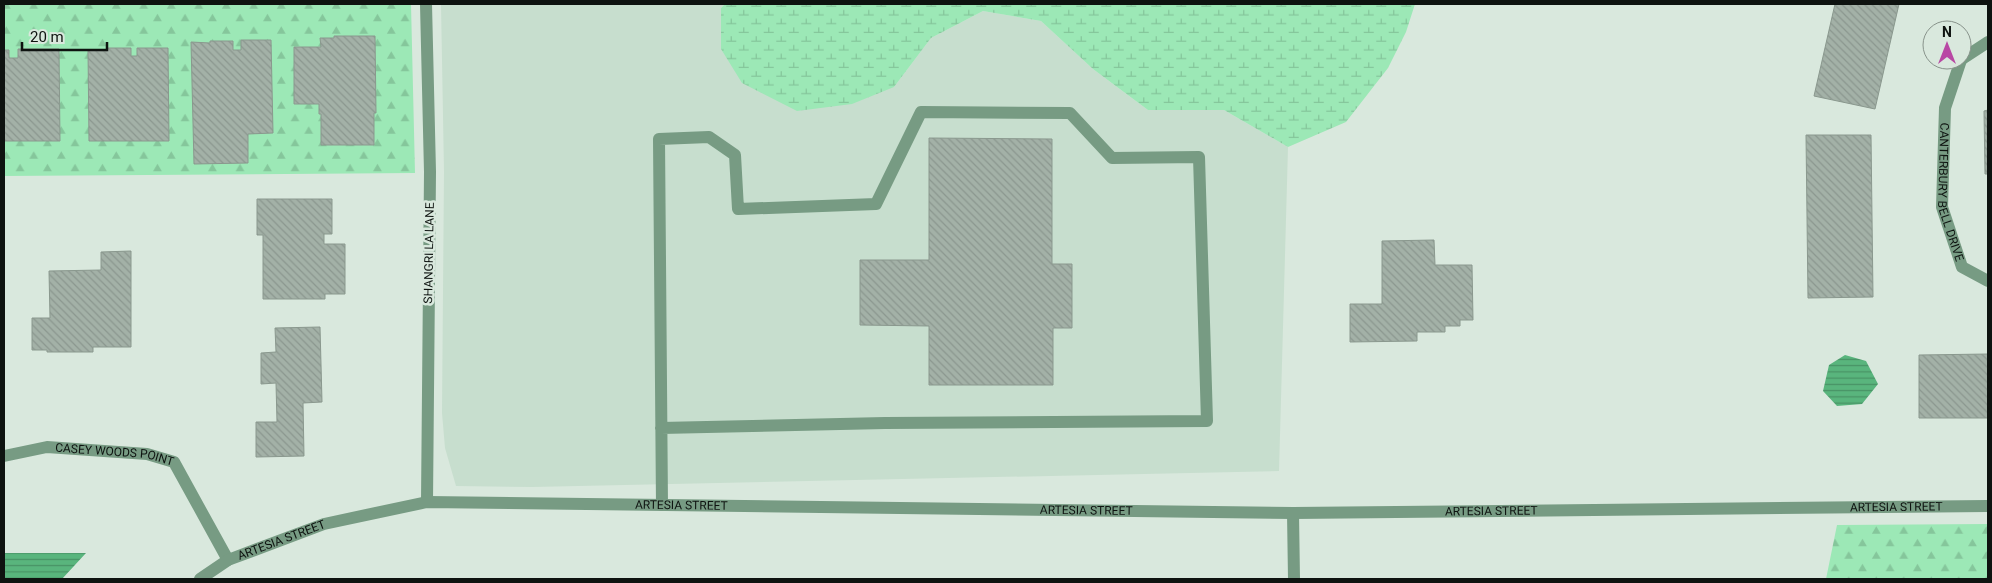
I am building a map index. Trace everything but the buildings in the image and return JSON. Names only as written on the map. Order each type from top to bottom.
[{"type":"street","name":"SHANGRI LA LANE","points":[[426,4],[430,172],[427,502]]},
{"type":"street","name":"CANTERBURY BELL DRIVE","points":[[1972,53],[1988,42]]},
{"type":"street","name":"CANTERBURY BELL DRIVE","points":[[1958,70],[1945,108],[1942,207],[1962,267],[1988,280]]},
{"type":"street","points":[[661,428],[885,423],[1207,421],[1200,157],[1112,158],[1070,113],[921,112],[876,204],[738,209],[735,155],[708,137],[659,139],[661,428],[662,505]]},
{"type":"street","name":"CASEY WOODS POINT","points":[[4,456],[47,447],[147,454],[174,462],[228,560]]},
{"type":"street","name":"ARTESIA STREET","points":[[200,579],[228,560],[324,524],[427,502],[1293,513],[1988,506]]},
{"type":"street","points":[[1293,513],[1294,579]]},
{"type":"shaded area","points":[[441,4],[725,4],[721,8],[894,87],[931,38],[983,11],[1041,21],[1093,69],[1148,110],[1224,110],[1288,147],[1279,471],[532,487],[456,486],[445,448],[442,413],[444,172]]},
{"type":"shaded area","points":[[1845,355],[1866,361],[1878,384],[1862,404],[1837,406],[1823,391],[1829,365]]},
{"type":"shaded area","points":[[4,553],[86,553],[62,579],[4,579]]},
{"type":"green space","points":[[4,4],[411,4],[415,173],[4,176]]},
{"type":"green space","points":[[725,4],[1415,4],[1406,32],[1388,68],[1346,122],[1288,147],[1224,110],[1148,110],[1093,69],[1041,21],[983,11],[931,38],[894,87],[852,104],[797,111],[742,83],[721,49],[721,8]]},
{"type":"green space","points":[[1988,524],[1988,579],[1826,579],[1837,525]]}]
